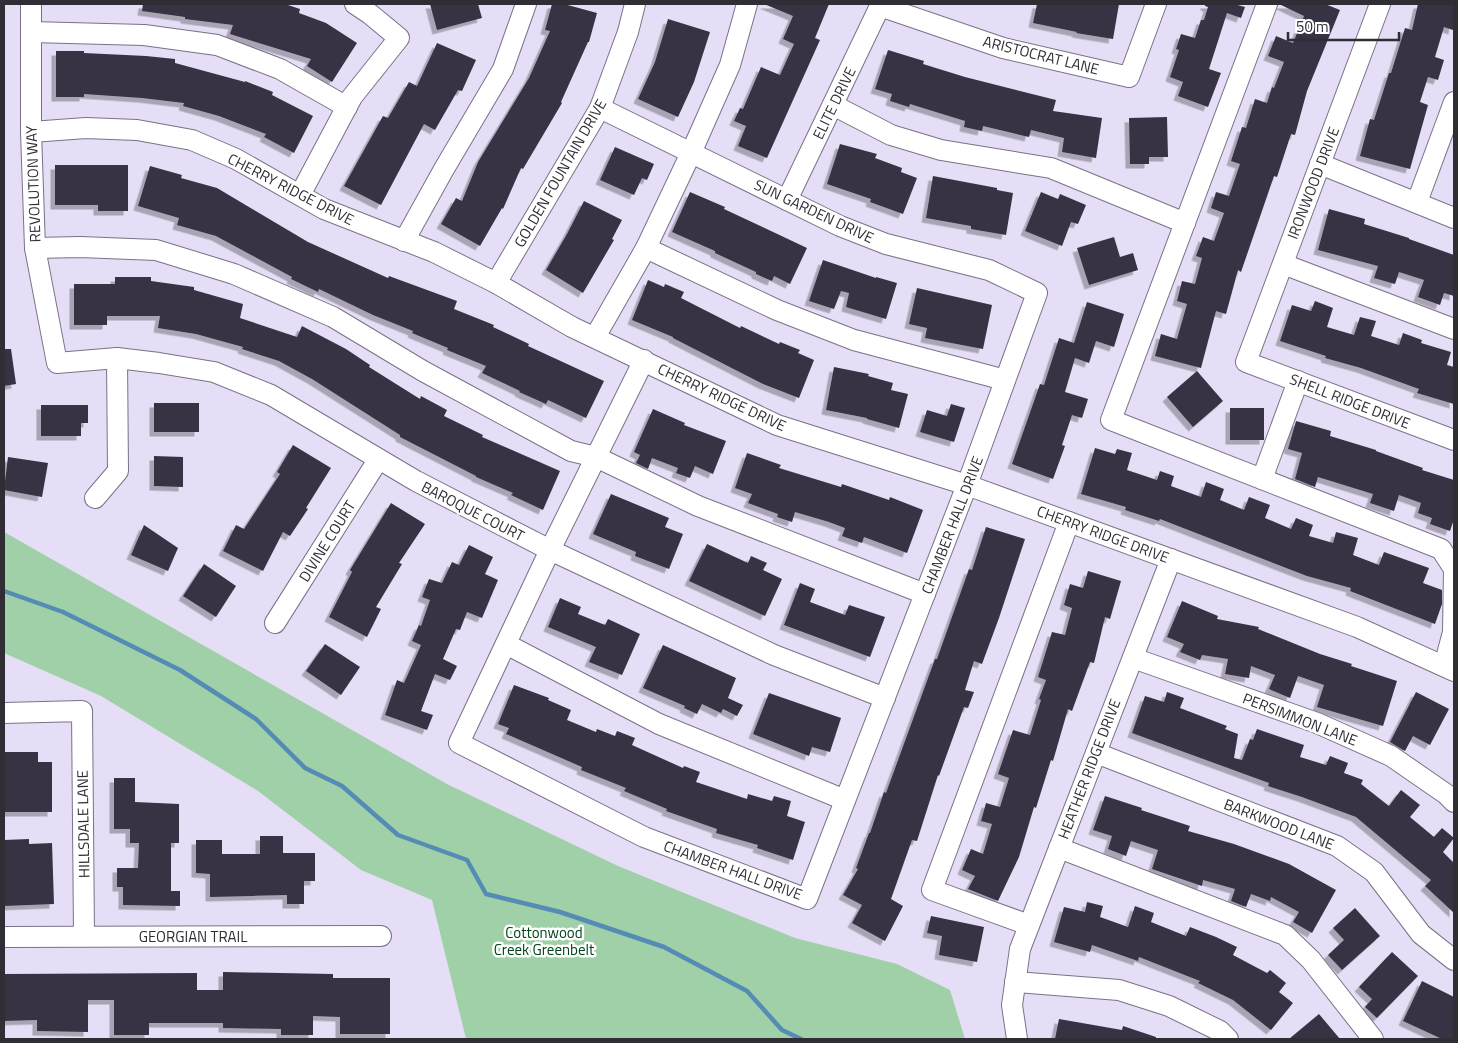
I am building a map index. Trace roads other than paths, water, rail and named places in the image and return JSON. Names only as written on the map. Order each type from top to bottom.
[{"type":"street","name":"REVOLUTION WAY","points":[[31,4],[31,132],[35,248],[57,363]]},
{"type":"street","points":[[300,195],[352,97],[399,38],[355,4]]},
{"type":"street","points":[[404,241],[503,69],[526,4]]},
{"type":"street","name":"GOLDEN FOUNTAIN DRIVE","points":[[496,283],[600,108],[628,32],[635,4]]},
{"type":"street","points":[[595,337],[646,248],[692,153],[730,65],[747,4]]},
{"type":"street","name":"ARISTOCRAT LANE","points":[[880,6],[1003,48],[1129,77],[1156,4]]},
{"type":"street","points":[[1268,4],[1111,420],[1441,549],[1454,569],[1453,632],[1449,668]]},
{"type":"street","name":"IRONWOOD DRIVE","points":[[1246,362],[1380,4]]},
{"type":"street","name":"ELITE DRIVE","points":[[787,200],[880,6]]},
{"type":"street","points":[[31,32],[144,35],[217,45],[280,69],[347,107]]},
{"type":"street","points":[[1417,202],[1454,102]]},
{"type":"street","points":[[832,105],[892,135],[940,150],[1051,168],[1185,223]]},
{"type":"street","name":"SUN GARDEN DRIVE","points":[[600,108],[840,226],[886,244],[989,270],[1037,292]]},
{"type":"street","name":"CHERRY RIDGE DRIVE","points":[[31,132],[86,128],[137,130],[192,140],[236,159],[324,209],[434,252],[496,283],[572,327],[777,425],[967,485],[1357,627],[1449,668]]},
{"type":"street","points":[[1320,164],[1454,218]]},
{"type":"street","points":[[35,248],[80,247],[156,250],[234,274],[333,317],[423,372],[571,451],[596,457],[698,506],[925,594]]},
{"type":"street","points":[[646,248],[777,310],[854,340],[1005,380]]},
{"type":"street","points":[[1283,264],[1454,329]]},
{"type":"street","name":"CHAMBER HALL DRIVE","points":[[644,360],[550,550],[460,743],[644,837],[807,899],[967,485],[1037,292]]},
{"type":"street","points":[[96,498],[118,471],[117,358]]},
{"type":"street","name":"BAROQUE COURT","points":[[57,363],[117,358],[159,363],[214,372],[271,395],[378,460],[550,550],[774,655],[885,698]]},
{"type":"street","name":"SHELL RIDGE DRIVE","points":[[1246,362],[1454,440]]},
{"type":"street","points":[[1262,479],[1298,381]]},
{"type":"street","name":"DIVINE COURT","points":[[275,623],[378,460]]},
{"type":"street","points":[[1029,925],[932,890],[1069,522]]},
{"type":"street","name":"HEATHER RIDGE DRIVE","points":[[1017,1039],[1012,1005],[1020,949],[1171,559]]},
{"type":"street","points":[[506,644],[659,724],[845,800]]},
{"type":"street","name":"PERSIMMON LANE","points":[[1133,658],[1317,722],[1391,756],[1446,794],[1454,802]]},
{"type":"street","name":"HILLSDALE LANE","points":[[4,713],[82,711],[84,936]]},
{"type":"street","name":"BARKWOOD LANE","points":[[1096,754],[1337,846],[1374,872],[1421,934],[1454,960]]},
{"type":"street","points":[[1059,848],[1284,935],[1311,960],[1373,1039]]},
{"type":"street","name":"GEORGIAN TRAIL","points":[[4,937],[381,936]]},
{"type":"street","points":[[1015,982],[1119,990],[1170,1006],[1220,1031],[1228,1039]]},
{"type":"waterway","points":[[4,591],[63,612],[180,670],[256,719],[305,768],[342,786],[398,835],[467,860],[486,894],[560,912],[664,947],[747,991],[782,1030],[801,1039]]},
{"type":"park label","name":"Cottonwood Creek Greenbelt","points":[[544,940]]}]
